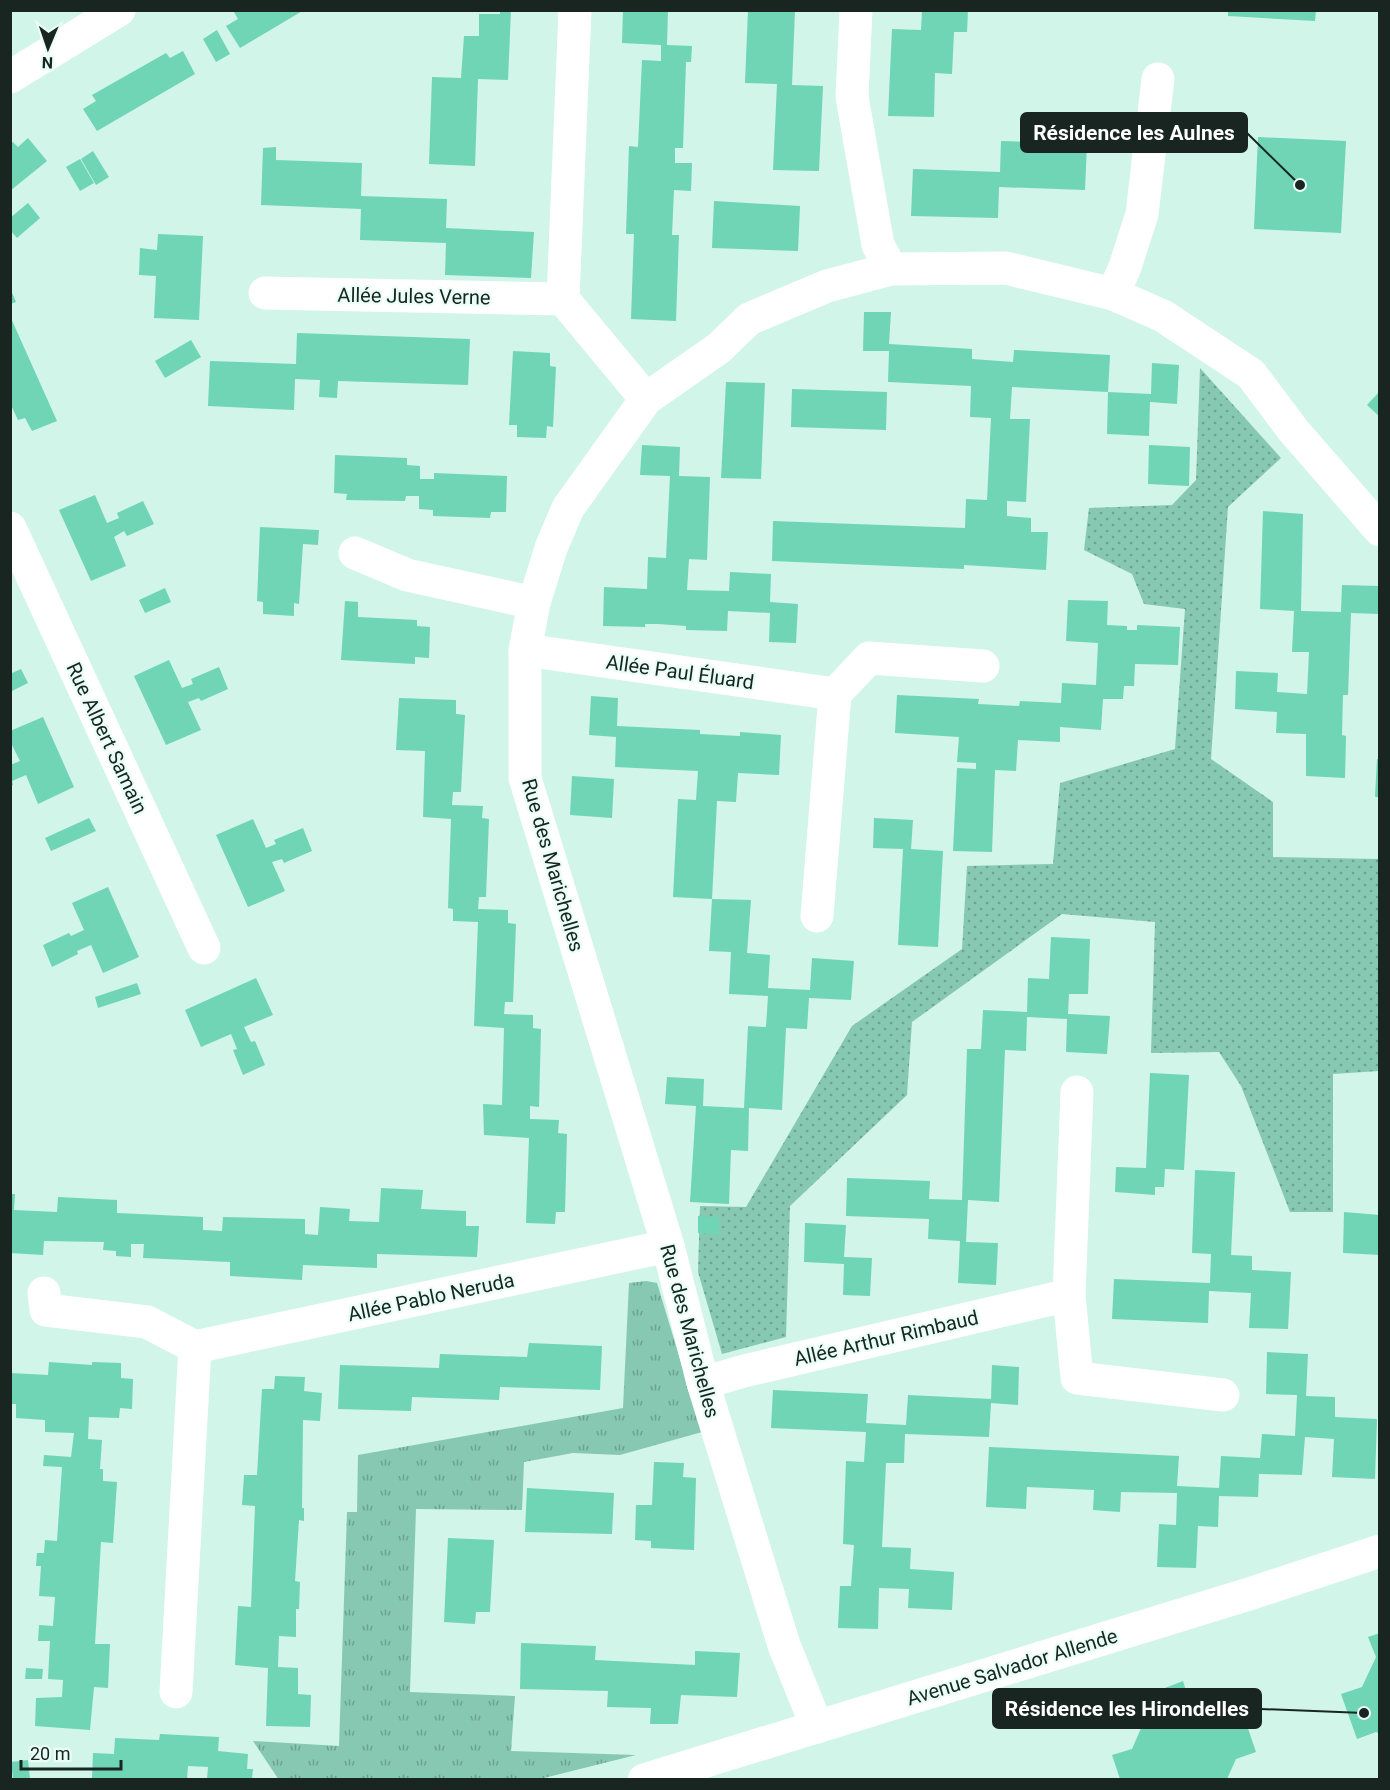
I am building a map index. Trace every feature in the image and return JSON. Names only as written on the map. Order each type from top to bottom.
[{"type":"street","points":[[10,77],[118,10]]},
{"type":"street","points":[[575,10],[563,299],[646,399]]},
{"type":"street","points":[[856,10],[852,97],[878,245],[891,269]]},
{"type":"street","points":[[1113,294],[1125,267],[1142,213],[1158,79]]},
{"type":"street","name":"Rue des Marichelles","points":[[817,1728],[784,1645],[703,1383],[668,1246],[525,778],[525,650],[534,603],[551,548],[568,508],[646,399],[720,348],[749,319],[827,286],[891,269],[1006,268],[1113,294],[1163,316],[1251,374],[1293,430],[1380,530]]},
{"type":"street","name":"Allée Jules Verne","points":[[265,292],[563,299]]},
{"type":"street","name":"Rue Albert Samain","points":[[10,528],[204,948]]},
{"type":"street","points":[[355,553],[407,575],[534,603]]},
{"type":"street","name":"Allée Paul Éluard","points":[[525,650],[835,694]]},
{"type":"street","points":[[817,916],[835,694],[869,658],[983,666]]},
{"type":"street","points":[[1077,1092],[1069,1295],[1077,1378],[1223,1395]]},
{"type":"street","name":"Allée Pablo Neruda","points":[[195,1347],[668,1246]]},
{"type":"street","points":[[44,1293],[46,1310],[147,1322],[195,1347],[176,1692]]},
{"type":"street","name":"Allée Arthur Rimbaud","points":[[703,1383],[744,1371],[1069,1295]]},
{"type":"street","name":"Avenue Salvador Allende","points":[[644,1779],[817,1728],[1380,1551]]},
{"type":"green space","points":[[1200,368],[1281,458],[1228,507],[1211,759],[1273,802],[1273,857],[1379,859],[1379,1071],[1333,1074],[1333,1212],[1290,1212],[1241,1086],[1219,1052],[1151,1053],[1155,922],[1062,914],[912,1022],[907,1095],[790,1206],[786,1337],[722,1354],[698,1272],[700,1206],[746,1207],[852,1026],[962,949],[967,866],[1053,864],[1060,783],[1175,749],[1185,609],[1144,604],[1132,574],[1084,550],[1089,508],[1172,505],[1196,480]]},
{"type":"green space","points":[[646,1281],[657,1283],[702,1432],[620,1455],[573,1453],[524,1462],[522,1510],[416,1509],[410,1692],[515,1696],[511,1751],[636,1755],[540,1779],[279,1780],[253,1741],[339,1746],[347,1512],[357,1512],[358,1455],[623,1408],[629,1283]]},
{"type":"building","points":[[236,10],[304,10],[240,48],[226,26],[238,19],[234,12]]},
{"type":"building","points":[[500,10],[511,10],[508,80],[478,79],[475,166],[429,164],[432,77],[461,78],[464,36],[479,36],[479,14],[500,14]]},
{"type":"building","points":[[623,10],[668,10],[667,45],[692,46],[691,62],[686,62],[683,148],[675,148],[675,163],[692,163],[691,191],[674,190],[672,235],[679,235],[676,321],[631,319],[634,234],[626,234],[629,146],[638,147],[642,60],[661,61],[661,45],[622,43]]},
{"type":"building","points":[[748,10],[795,10],[792,85],[823,86],[819,171],[773,170],[777,84],[745,83]]},
{"type":"building","points":[[922,10],[968,10],[967,32],[954,32],[952,74],[935,73],[934,117],[888,116],[892,29],[921,30]]},
{"type":"building","points":[[1228,10],[1316,10],[1315,21],[1228,16]]},
{"type":"building","points":[[217,30],[230,54],[216,62],[203,39]]},
{"type":"building","points":[[183,51],[195,74],[97,131],[83,109],[96,101],[92,95],[166,53],[170,58]]},
{"type":"building","points":[[1258,137],[1346,141],[1341,233],[1254,229]]},
{"type":"building","points":[[28,138],[47,161],[10,191],[10,144],[13,142],[18,147]]},
{"type":"building","points":[[1001,141],[1087,144],[1085,190],[999,187],[998,218],[911,216],[913,169],[1000,172]]},
{"type":"building","points":[[276,147],[276,160],[362,163],[361,196],[447,199],[446,228],[534,232],[531,278],[445,275],[446,243],[360,240],[361,209],[261,205],[263,148]]},
{"type":"building","points":[[93,151],[109,177],[96,185],[81,159]]},
{"type":"building","points":[[80,159],[94,183],[80,191],[66,167]]},
{"type":"building","points":[[714,201],[800,206],[798,251],[712,248]]},
{"type":"building","points":[[28,203],[40,218],[17,238],[10,230],[10,218]]},
{"type":"building","points":[[158,234],[203,236],[199,320],[154,318],[156,276],[139,275],[140,248],[157,250]]},
{"type":"building","points":[[10,288],[16,302],[10,304]]},
{"type":"building","points":[[864,312],[891,312],[889,344],[972,349],[972,359],[1013,362],[1014,350],[1110,355],[1108,392],[1012,387],[1010,419],[1030,419],[1026,502],[1007,501],[1007,516],[1031,518],[1031,532],[1048,532],[1046,570],[964,565],[964,569],[772,561],[773,521],[965,528],[966,499],[987,500],[991,418],[970,417],[971,386],[888,382],[889,351],[863,351]]},
{"type":"building","points":[[10,316],[57,421],[32,431],[25,418],[18,420],[10,403]]},
{"type":"building","points":[[297,333],[470,339],[468,385],[338,381],[337,398],[319,397],[320,380],[295,379],[294,410],[208,406],[210,361],[296,364]]},
{"type":"building","points":[[191,340],[201,357],[165,378],[155,361]]},
{"type":"building","points":[[513,351],[550,353],[550,366],[556,367],[553,427],[547,426],[546,438],[517,437],[517,425],[509,425]]},
{"type":"building","points":[[1152,363],[1179,365],[1177,404],[1150,402],[1149,436],[1107,434],[1108,392],[1151,394]]},
{"type":"building","points":[[726,382],[765,383],[761,479],[721,478]]},
{"type":"building","points":[[792,389],[887,392],[886,430],[791,427]]},
{"type":"building","points":[[1380,391],[1380,417],[1367,405]]},
{"type":"building","points":[[642,445],[680,447],[679,476],[710,477],[707,560],[689,559],[687,590],[729,591],[730,572],[771,574],[770,602],[798,604],[796,643],[769,642],[770,613],[728,611],[727,631],[686,630],[686,626],[658,624],[645,624],[645,627],[603,626],[604,587],[647,589],[648,557],[666,558],[670,476],[640,475]]},
{"type":"building","points":[[1149,445],[1190,447],[1189,486],[1148,484]]},
{"type":"building","points":[[335,455],[407,458],[407,465],[420,466],[420,479],[434,479],[434,473],[507,476],[506,512],[491,512],[490,518],[433,516],[433,510],[419,509],[419,496],[406,496],[405,501],[346,500],[347,494],[334,493]]},
{"type":"building","points":[[95,495],[107,523],[119,518],[117,513],[143,501],[154,524],[127,536],[124,531],[114,537],[126,566],[91,581],[59,510]]},
{"type":"building","points":[[1263,511],[1303,514],[1301,611],[1341,612],[1342,585],[1380,586],[1380,614],[1351,613],[1348,695],[1343,695],[1342,735],[1346,736],[1345,778],[1306,776],[1306,734],[1276,733],[1277,712],[1235,709],[1236,671],[1278,673],[1277,692],[1307,694],[1309,652],[1292,652],[1294,611],[1260,609]]},
{"type":"building","points":[[260,527],[319,530],[318,545],[303,544],[299,604],[294,603],[294,616],[263,614],[263,602],[257,601]]},
{"type":"building","points":[[165,588],[171,602],[145,613],[139,600]]},
{"type":"building","points":[[1068,600],[1108,601],[1107,625],[1127,626],[1127,630],[1137,630],[1137,625],[1180,627],[1178,665],[1135,664],[1134,686],[1124,686],[1123,699],[1103,699],[1101,730],[1060,727],[1060,742],[1018,740],[1016,771],[995,770],[992,852],[953,851],[957,768],[976,769],[976,763],[957,762],[959,737],[895,733],[897,695],[979,699],[978,704],[1019,706],[1020,701],[1061,703],[1062,683],[1096,685],[1098,643],[1066,641]]},
{"type":"building","points":[[345,601],[358,602],[358,617],[417,620],[417,626],[430,627],[429,658],[415,657],[415,664],[341,660]]},
{"type":"building","points":[[169,660],[182,688],[193,684],[191,679],[219,667],[228,689],[201,701],[199,698],[188,702],[201,730],[166,745],[134,676]]},
{"type":"building","points":[[21,669],[28,683],[10,692],[10,674]]},
{"type":"building","points":[[591,696],[618,698],[617,726],[700,730],[700,734],[740,736],[740,732],[781,735],[779,775],[738,773],[736,802],[717,801],[712,899],[673,897],[678,799],[696,800],[698,771],[615,767],[616,737],[589,735]]},
{"type":"building","points":[[399,698],[456,700],[456,714],[465,715],[461,792],[453,792],[452,805],[483,806],[482,818],[489,819],[486,897],[479,897],[478,909],[508,910],[508,923],[516,924],[513,1002],[505,1002],[504,1014],[533,1015],[533,1028],[541,1029],[539,1107],[530,1106],[530,1119],[559,1120],[558,1133],[567,1134],[565,1212],[556,1212],[555,1224],[526,1223],[529,1138],[484,1135],[483,1104],[502,1105],[504,1028],[474,1026],[478,922],[453,921],[453,909],[448,908],[451,819],[423,817],[425,751],[396,750]]},
{"type":"building","points":[[43,717],[74,787],[38,804],[26,775],[12,781],[13,785],[10,786],[10,765],[20,761],[10,741],[10,731]]},
{"type":"building","points":[[1377,759],[1380,759],[1380,797],[1375,797]]},
{"type":"building","points":[[572,776],[614,779],[612,818],[570,815]]},
{"type":"building","points":[[89,818],[96,831],[51,851],[45,838]]},
{"type":"building","points":[[874,818],[913,820],[911,849],[943,851],[938,947],[898,945],[903,849],[873,848]]},
{"type":"building","points":[[253,819],[266,848],[276,844],[274,840],[303,828],[312,851],[284,863],[282,859],[272,862],[285,891],[248,907],[216,835]]},
{"type":"building","points":[[108,887],[139,957],[103,973],[91,945],[52,967],[43,945],[69,933],[71,936],[84,930],[72,903]]},
{"type":"building","points":[[712,899],[751,900],[747,953],[770,955],[768,988],[810,990],[812,958],[854,961],[851,1000],[809,998],[807,1029],[786,1028],[782,1110],[749,1108],[748,1151],[731,1150],[729,1204],[690,1202],[696,1106],[665,1104],[667,1077],[704,1079],[703,1106],[744,1108],[748,1026],[766,1027],[768,996],[729,994],[731,952],[709,951]]},
{"type":"building","points":[[1051,937],[1090,939],[1088,994],[1069,994],[1068,1014],[1110,1016],[1107,1054],[1066,1052],[1067,1019],[1027,1017],[1026,1051],[1005,1050],[999,1202],[968,1200],[966,1242],[998,1243],[996,1285],[958,1283],[960,1241],[928,1239],[929,1219],[846,1216],[847,1178],[930,1181],[929,1199],[962,1200],[967,1049],[981,1049],[983,1010],[1027,1012],[1028,978],[1049,979]]},
{"type":"building","points":[[256,978],[273,1015],[244,1027],[251,1042],[255,1041],[265,1065],[243,1075],[233,1050],[237,1049],[231,1034],[201,1047],[185,1010]]},
{"type":"building","points":[[137,983],[141,994],[98,1008],[95,997]]},
{"type":"building","points":[[1150,1073],[1189,1075],[1184,1170],[1165,1169],[1164,1187],[1155,1187],[1155,1195],[1115,1192],[1116,1167],[1146,1168]]},
{"type":"building","points":[[1195,1170],[1235,1172],[1231,1255],[1252,1256],[1252,1270],[1291,1272],[1288,1329],[1249,1328],[1251,1293],[1209,1291],[1208,1323],[1112,1319],[1114,1279],[1210,1283],[1211,1254],[1192,1253]]},
{"type":"building","points":[[381,1188],[423,1190],[421,1209],[466,1211],[466,1226],[479,1226],[477,1257],[377,1254],[377,1268],[303,1265],[302,1280],[230,1276],[230,1262],[143,1258],[144,1244],[131,1244],[131,1257],[116,1256],[116,1251],[103,1250],[104,1242],[44,1241],[43,1255],[10,1253],[10,1194],[15,1194],[14,1210],[57,1212],[58,1197],[117,1200],[117,1213],[203,1217],[203,1230],[222,1231],[223,1217],[305,1219],[305,1234],[318,1235],[320,1207],[350,1209],[349,1221],[379,1222]]},
{"type":"building","points":[[1344,1212],[1380,1215],[1380,1255],[1343,1253]]},
{"type":"building","points":[[698,1216],[719,1217],[719,1235],[698,1233]]},
{"type":"building","points":[[805,1223],[846,1225],[844,1257],[872,1258],[870,1296],[843,1295],[844,1264],[804,1262]]},
{"type":"building","points":[[529,1343],[602,1346],[600,1390],[500,1387],[499,1400],[412,1397],[411,1411],[338,1409],[340,1365],[439,1368],[440,1354],[527,1357]]},
{"type":"building","points":[[1267,1352],[1308,1354],[1306,1396],[1335,1397],[1335,1417],[1377,1419],[1375,1479],[1332,1477],[1334,1439],[1305,1437],[1302,1475],[1259,1474],[1258,1497],[1219,1496],[1218,1527],[1198,1526],[1196,1568],[1157,1567],[1159,1524],[1176,1525],[1177,1493],[1121,1492],[1120,1512],[1093,1510],[1094,1490],[1027,1487],[1026,1509],[986,1507],[989,1447],[1179,1456],[1177,1486],[1219,1488],[1221,1456],[1260,1458],[1262,1434],[1295,1436],[1297,1395],[1266,1394]]},
{"type":"building","points":[[49,1362],[92,1365],[92,1362],[121,1363],[121,1378],[133,1379],[132,1409],[120,1408],[119,1418],[89,1417],[88,1439],[102,1440],[100,1469],[103,1469],[103,1481],[117,1482],[113,1543],[101,1542],[95,1644],[110,1644],[108,1688],[94,1687],[90,1730],[35,1726],[36,1698],[62,1697],[63,1680],[48,1679],[50,1641],[38,1641],[39,1625],[53,1626],[55,1597],[39,1596],[41,1566],[36,1566],[37,1553],[44,1553],[45,1540],[57,1541],[62,1467],[43,1466],[44,1455],[71,1457],[74,1433],[45,1432],[45,1420],[16,1418],[16,1404],[10,1404],[10,1373],[48,1375]]},
{"type":"building","points":[[992,1365],[1019,1367],[1018,1405],[991,1403],[989,1437],[905,1434],[904,1463],[886,1463],[882,1547],[911,1548],[910,1569],[954,1572],[952,1610],[908,1608],[909,1589],[879,1588],[878,1629],[838,1628],[840,1586],[851,1586],[854,1545],[843,1544],[846,1461],[864,1462],[866,1432],[771,1428],[773,1390],[868,1394],[866,1423],[906,1425],[908,1395],[991,1399]]},
{"type":"building","points":[[275,1376],[305,1377],[304,1391],[322,1393],[320,1421],[303,1420],[302,1508],[304,1508],[304,1521],[299,1520],[295,1581],[300,1582],[299,1609],[296,1609],[296,1637],[279,1636],[278,1667],[298,1668],[298,1694],[311,1695],[310,1727],[266,1726],[268,1668],[235,1665],[238,1606],[251,1607],[255,1506],[242,1505],[244,1475],[257,1475],[262,1389],[274,1389]]},
{"type":"building","points":[[654,1462],[684,1463],[683,1477],[696,1478],[694,1550],[651,1548],[651,1541],[635,1540],[636,1505],[652,1505]]},
{"type":"building","points":[[527,1488],[614,1493],[612,1534],[525,1532]]},
{"type":"building","points":[[448,1538],[494,1540],[490,1612],[476,1612],[475,1624],[444,1622]]},
{"type":"building","points":[[1380,1633],[1380,1734],[1376,1732],[1357,1739],[1341,1694],[1362,1687],[1376,1657],[1368,1637]]},
{"type":"building","points":[[521,1643],[596,1646],[595,1660],[695,1665],[695,1651],[740,1653],[737,1697],[681,1695],[678,1724],[650,1724],[651,1708],[607,1707],[608,1691],[520,1689]]},
{"type":"building","points":[[26,1668],[43,1669],[42,1679],[25,1679]]},
{"type":"building","points":[[1183,1681],[1190,1703],[1219,1716],[1241,1708],[1256,1752],[1236,1759],[1227,1779],[1120,1779],[1112,1755],[1132,1749],[1146,1717],[1139,1698]]},
{"type":"building","points":[[160,1734],[219,1737],[218,1751],[248,1754],[247,1769],[253,1769],[252,1779],[207,1779],[208,1767],[188,1766],[187,1779],[92,1779],[93,1753],[114,1754],[115,1738],[159,1740]]},
{"type":"building","points":[[28,1760],[30,1779],[13,1779],[11,1762]]},
{"type":"place","name":"Résidence les Aulnes","points":[[1300,185]]},
{"type":"place","name":"Résidence les Hirondelles","points":[[1364,1713]]}]
